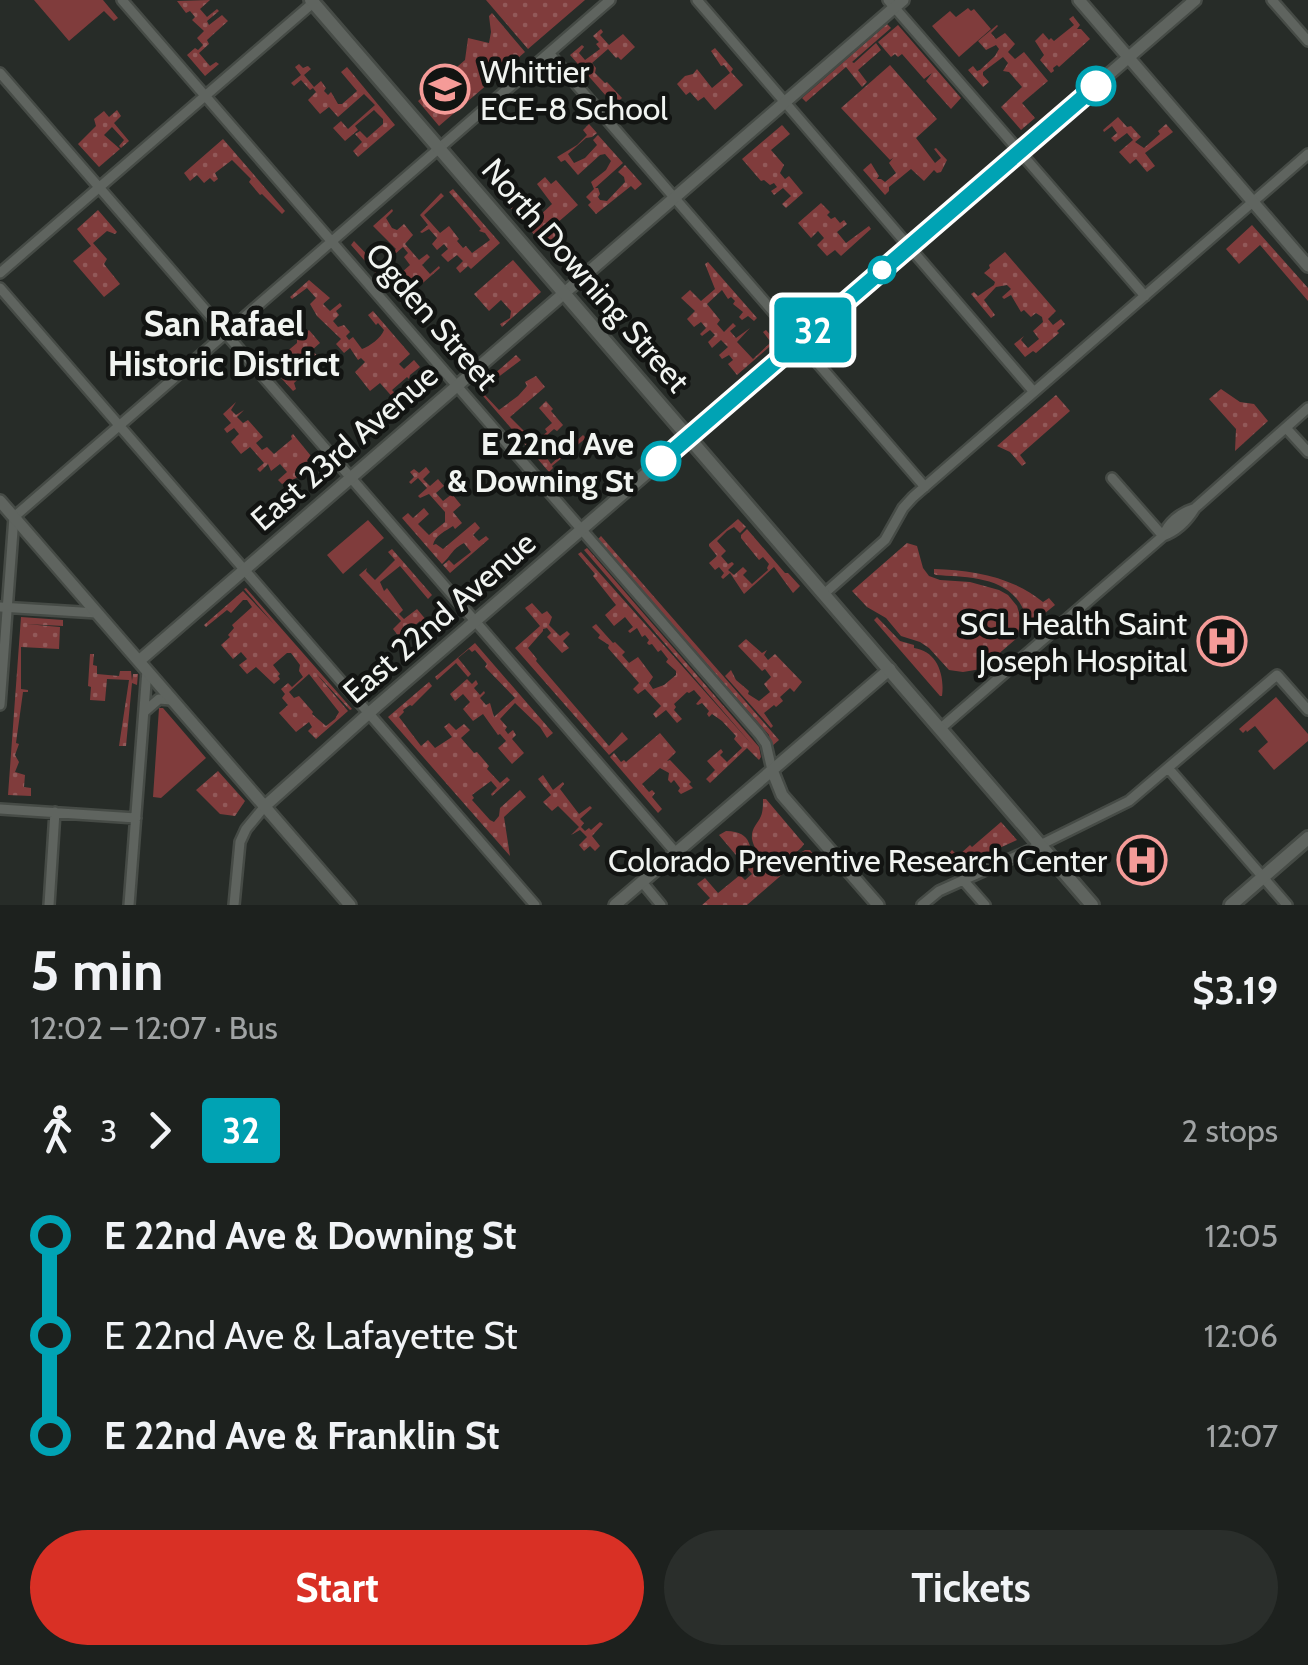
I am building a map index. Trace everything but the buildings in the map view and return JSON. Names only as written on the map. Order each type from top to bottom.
[{"type":"main road","name":"North Downing Street","points":[[313,1],[1092,905]]},
{"type":"main road","points":[[1231,905],[1308,838]]},
{"type":"street","name":"Ogden Street","points":[[122,0],[759,734],[766,744],[782,795],[878,905]]},
{"type":"street","points":[[0,704],[4,607],[14,517],[610,0]]},
{"type":"street","points":[[697,0],[1034,392]]},
{"type":"street","points":[[1079,0],[1308,266]]},
{"type":"street","name":"East 22nd Avenue","points":[[265,806],[1195,0]]},
{"type":"street","points":[[1272,0],[1308,41]]},
{"type":"street","points":[[0,273],[313,1]]},
{"type":"street","points":[[895,2],[1145,296]]},
{"type":"street","name":"East 23rd Avenue","points":[[143,666],[244,570],[895,2]]},
{"type":"street","points":[[549,53],[925,487]]},
{"type":"street","points":[[0,73],[676,853]]},
{"type":"street","points":[[824,593],[885,540],[903,508],[925,487],[1308,154]]},
{"type":"street","points":[[0,288],[534,905]]},
{"type":"street","points":[[941,728],[1162,536],[1172,533],[1308,408]]},
{"type":"street","points":[[1287,428],[1308,452]]},
{"type":"street","points":[[1112,478],[1162,536]]},
{"type":"street","points":[[0,501],[350,905]]},
{"type":"street","points":[[4,607],[98,614]]},
{"type":"street","points":[[129,905],[144,712],[143,666]]},
{"type":"street","points":[[615,905],[890,669]]},
{"type":"street","points":[[922,905],[940,891],[1129,801],[1278,675],[1308,710]]},
{"type":"street","points":[[144,712],[159,700],[173,700]]},
{"type":"street","points":[[1169,769],[1287,905]]},
{"type":"street","points":[[234,905],[240,842],[265,806]]},
{"type":"street","points":[[0,809],[136,818]]},
{"type":"street","points":[[49,905],[55,812]]},
{"type":"street","points":[[963,880],[984,905]]},
{"type":"street","points":[[642,882],[661,905]]},
{"type":"shaded area","points":[[34,0],[103,0],[118,18],[114,21],[104,11],[69,41]]},
{"type":"shaded area","points":[[210,0],[200,9],[207,17],[219,11],[207,21],[209,25],[222,15],[228,21],[199,53],[210,66],[219,64],[205,76],[187,55],[203,45],[197,38],[204,31],[177,1]]},
{"type":"shaded area","points":[[486,0],[585,0],[528,49]]},
{"type":"shaded area","points":[[968,8],[974,9],[991,29],[959,57],[932,26],[950,11],[956,17]]},
{"type":"shaded area","points":[[492,13],[525,52],[439,126],[418,101],[465,60],[468,38],[489,43]]},
{"type":"shaded area","points":[[1073,16],[1080,25],[1077,29],[1090,39],[1051,73],[1040,60],[1044,55],[1035,41],[1043,33],[1054,41],[1074,25],[1069,19]]},
{"type":"shaded area","points":[[887,24],[891,28],[852,62],[876,43],[881,50],[858,70],[867,82],[862,87],[846,67],[806,102],[802,98]]},
{"type":"shaded area","points":[[898,25],[961,98],[951,109],[926,81],[932,73],[924,79],[902,54],[891,57],[878,42]]},
{"type":"shaded area","points":[[997,25],[991,33],[996,39],[1005,33],[1015,44],[1008,52],[1015,59],[1024,52],[1048,81],[1022,103],[1035,118],[1021,130],[1001,107],[1022,87],[1009,72],[1003,71],[1008,63],[1003,57],[983,72],[989,82],[983,87],[968,70],[973,66],[980,70],[995,56],[999,49],[996,45],[986,50],[978,41]]},
{"type":"shaded area","points":[[601,29],[600,35],[609,45],[623,34],[635,47],[621,60],[608,49],[592,63],[595,73],[622,98],[614,105],[570,55],[582,45],[579,53],[585,60],[600,49],[593,36]]},
{"type":"shaded area","points":[[715,48],[743,85],[715,110],[704,97],[698,101],[677,84],[697,69],[712,88],[730,73],[711,51]]},
{"type":"shaded area","points":[[299,64],[311,69],[304,75],[314,87],[321,81],[324,91],[328,95],[331,92],[338,104],[357,91],[341,72],[347,67],[395,125],[358,157],[353,151],[362,142],[355,134],[360,131],[367,138],[383,124],[383,119],[374,110],[345,141],[333,128],[341,121],[348,129],[375,105],[364,94],[338,117],[329,107],[320,114],[308,100],[316,92],[313,88],[310,90],[301,80],[294,86],[291,83],[301,75],[295,67]]},
{"type":"shaded area","points":[[890,65],[937,119],[916,138],[935,163],[941,158],[936,148],[947,160],[941,172],[934,170],[924,181],[911,169],[885,195],[863,170],[871,163],[877,179],[885,182],[896,173],[889,163],[893,158],[890,160],[841,108]]},
{"type":"shaded area","points":[[117,110],[121,116],[114,123],[129,141],[121,148],[124,140],[112,127],[104,135],[120,149],[99,167],[78,144],[96,126],[94,119],[104,111],[109,117]]},
{"type":"shaded area","points":[[1118,117],[1141,137],[1135,142],[1144,148],[1166,124],[1173,132],[1145,153],[1155,166],[1147,172],[1136,159],[1130,164],[1119,152],[1133,140],[1127,133],[1115,142],[1111,138],[1117,133],[1112,126],[1104,132]]},
{"type":"shaded area","points":[[589,124],[597,133],[568,154],[574,163],[597,145],[593,140],[598,135],[623,163],[595,188],[600,200],[607,201],[625,182],[618,172],[625,165],[642,184],[635,190],[631,186],[596,214],[586,197],[594,189],[591,182],[611,161],[605,154],[600,155],[578,175],[557,157],[587,135],[583,130]]},
{"type":"shaded area","points":[[782,125],[790,134],[771,150],[784,165],[780,173],[785,179],[789,176],[803,193],[786,208],[782,204],[791,196],[783,188],[774,195],[774,183],[761,181],[742,159]]},
{"type":"shaded area","points":[[223,139],[285,211],[282,214],[260,195],[232,160],[215,173],[218,179],[214,182],[210,178],[204,183],[197,175],[190,181],[184,173]]},
{"type":"shaded area","points":[[545,177],[551,184],[556,180],[578,205],[557,223],[562,230],[546,248],[503,199],[511,192],[537,218],[552,204],[537,184]]},
{"type":"shaded area","points":[[453,189],[500,243],[471,269],[468,266],[460,273],[456,268],[463,261],[457,255],[448,262],[441,255],[448,249],[444,244],[437,250],[432,244],[437,238],[429,229],[420,232],[428,225],[420,215],[441,193],[444,196],[424,215],[440,233],[449,226],[457,241],[472,253],[490,240],[449,192]]},
{"type":"shaded area","points":[[821,203],[831,219],[835,217],[847,224],[837,232],[846,243],[869,226],[871,229],[841,256],[835,250],[827,256],[817,245],[824,238],[818,231],[811,238],[798,223]]},
{"type":"shaded area","points":[[392,209],[386,218],[392,228],[397,230],[404,224],[413,235],[405,244],[419,260],[427,254],[430,257],[422,265],[430,274],[440,268],[401,302],[351,245],[354,241],[392,281],[410,265],[404,257],[408,253],[403,247],[395,254],[396,249],[373,226]]},
{"type":"shaded area","points":[[98,210],[117,232],[107,231],[93,243],[120,284],[104,297],[73,261],[91,246],[77,229]]},
{"type":"shaded area","points":[[1252,225],[1308,288],[1308,301],[1260,245],[1239,264],[1226,249]]},
{"type":"shaded area","points":[[1005,252],[1056,311],[1048,319],[1053,325],[1061,319],[1065,324],[1036,353],[1025,357],[1014,344],[1024,336],[1021,340],[1028,348],[1039,339],[1033,331],[1043,322],[1042,317],[1021,312],[1011,295],[1004,299],[1011,289],[1007,285],[996,287],[984,300],[995,315],[991,318],[971,294],[978,296],[994,285],[984,273]]},
{"type":"shaded area","points":[[513,260],[541,292],[502,327],[500,324],[510,318],[511,311],[501,300],[489,311],[474,294]]},
{"type":"shaded area","points":[[708,262],[757,318],[754,321],[748,316],[742,320],[739,317],[743,312],[722,290],[707,304],[720,320],[717,324],[724,332],[733,323],[736,326],[730,331],[736,338],[750,328],[737,342],[753,359],[769,344],[763,332],[766,330],[776,341],[737,375],[728,364],[733,360],[729,355],[722,359],[719,355],[728,347],[721,340],[712,348],[708,342],[715,335],[710,330],[700,334],[706,328],[701,322],[694,327],[687,319],[695,311],[681,298],[690,290],[701,301],[715,289],[705,264]]},
{"type":"shaded area","points":[[309,280],[330,298],[323,304],[330,311],[340,303],[342,306],[333,321],[350,332],[346,336],[349,340],[353,337],[362,349],[380,336],[384,330],[368,315],[373,311],[410,354],[399,364],[404,369],[414,360],[420,367],[392,390],[406,406],[403,409],[380,383],[370,391],[355,372],[365,362],[358,360],[350,348],[344,353],[336,344],[341,339],[317,316],[310,304],[316,298],[307,288],[290,297]]},
{"type":"shaded area","points":[[309,330],[320,343],[312,350],[320,359],[294,383],[293,391],[272,368]]},
{"type":"shaded area","points":[[516,355],[521,360],[483,393],[499,410],[518,396],[527,386],[525,382],[536,376],[545,387],[510,417],[535,442],[552,423],[539,408],[546,401],[553,409],[563,425],[537,444],[551,464],[583,435],[586,438],[549,472],[477,389]]},
{"type":"shaded area","points":[[1221,389],[1240,402],[1254,404],[1268,421],[1235,451],[1236,429],[1209,399]]},
{"type":"shaded area","points":[[1056,395],[1070,411],[1020,455],[1026,463],[1022,466],[1010,452],[997,446]]},
{"type":"shaded area","points":[[236,402],[231,410],[236,415],[244,410],[237,417],[243,423],[248,420],[263,437],[256,443],[262,450],[267,447],[274,454],[293,434],[311,456],[297,472],[301,476],[282,484],[278,480],[287,472],[280,464],[271,471],[268,464],[260,472],[257,469],[264,463],[250,447],[241,454],[231,442],[239,434],[234,428],[227,433],[224,429],[231,423],[223,414]]},
{"type":"shaded area","points":[[426,467],[430,472],[423,479],[430,486],[438,479],[444,486],[436,493],[443,501],[452,494],[461,505],[453,512],[462,523],[441,534],[433,545],[443,549],[475,522],[480,528],[473,535],[479,541],[486,536],[489,539],[450,573],[443,565],[449,560],[454,565],[471,552],[464,543],[442,564],[402,518],[408,513],[413,518],[424,508],[429,514],[418,524],[429,535],[445,522],[445,512],[429,494],[418,496],[427,488],[418,478],[409,482],[414,477],[410,472],[414,469],[419,473]]},
{"type":"shaded area","points":[[738,519],[746,527],[740,533],[734,527],[717,541],[726,551],[721,556],[728,564],[734,564],[728,570],[734,575],[743,567],[747,571],[743,575],[752,584],[768,570],[769,564],[763,557],[759,560],[741,538],[747,529],[800,586],[793,593],[774,567],[744,594],[730,573],[723,579],[719,567],[715,570],[709,563],[717,556],[709,544]]},
{"type":"shaded area","points":[[368,520],[384,538],[343,574],[327,555]]},
{"type":"shaded area","points":[[601,536],[779,740],[771,747],[769,735],[598,539]]},
{"type":"shaded area","points":[[907,543],[917,546],[929,576],[999,590],[1017,606],[1021,619],[1017,638],[981,669],[949,670],[929,648],[901,636],[886,618],[867,607],[852,591]]},
{"type":"shaded area","points":[[587,548],[759,747],[759,760],[747,748],[710,783],[706,779],[715,770],[707,761],[721,749],[720,755],[727,762],[742,748],[722,721],[712,714],[709,717],[702,703],[696,704],[701,698],[694,690],[674,704],[682,719],[677,723],[666,710],[656,718],[653,714],[661,706],[645,689],[638,694],[633,689],[639,683],[592,627],[596,624],[615,642],[629,663],[638,657],[653,677],[649,683],[653,689],[664,685],[676,671],[637,628],[628,631],[633,627],[625,617],[614,626],[605,615],[616,605],[578,554],[581,552],[754,747],[584,550]]},
{"type":"shaded area","points":[[392,549],[432,595],[428,599],[400,566],[380,582],[384,591],[387,588],[403,610],[399,614],[404,619],[417,609],[437,633],[433,637],[420,621],[400,638],[393,629],[401,621],[359,575],[367,568],[375,580],[395,560],[388,552]]},
{"type":"shaded area","points":[[934,569],[991,576],[1019,586],[1043,602],[1049,598],[1055,605],[1039,618],[1029,619],[1016,598],[999,585],[936,575]]},
{"type":"shaded area","points":[[244,589],[352,709],[314,671],[348,711],[316,739],[308,731],[312,727],[309,722],[296,732],[279,713],[288,705],[281,689],[288,683],[292,687],[303,677],[291,653],[273,665],[280,674],[274,684],[256,667],[247,674],[239,665],[247,659],[241,652],[233,659],[221,645],[230,637],[232,625],[252,607],[247,600],[231,613],[227,610],[204,625],[243,591],[274,624]],"holes":[[[309,674],[339,712],[326,726],[299,696],[294,698],[289,692]]]},
{"type":"shaded area","points":[[532,603],[542,614],[547,611],[552,617],[549,625],[560,636],[567,631],[570,634],[563,641],[569,648],[562,653],[547,637],[551,633],[543,629],[528,648],[536,661],[609,746],[622,732],[628,739],[609,755],[515,648],[540,626],[525,608]]},
{"type":"shaded area","points":[[21,617],[63,620],[63,626],[26,624],[60,627],[59,649],[21,647],[21,689],[28,692],[23,692],[15,772],[25,775],[24,787],[31,788],[31,796],[8,795]]},
{"type":"shaded area","points":[[877,617],[900,641],[933,658],[942,679],[942,696],[874,620]]},
{"type":"shaded area","points":[[746,639],[762,653],[767,650],[764,655],[768,660],[775,654],[802,682],[764,713],[771,728],[725,676],[731,670],[748,694],[759,701],[770,692],[764,684],[771,677],[738,646]]},
{"type":"shaded area","points":[[475,643],[553,733],[547,738],[515,703],[500,719],[508,734],[513,730],[516,735],[512,739],[524,753],[512,764],[498,748],[506,741],[483,714],[473,721],[463,709],[470,702],[463,694],[455,701],[450,694],[467,679],[472,684],[476,680],[474,688],[480,695],[484,691],[480,698],[486,705],[490,703],[494,717],[515,698],[485,667],[487,664],[475,650],[469,649],[458,658],[471,674],[468,677],[456,663],[437,680],[435,677]]},
{"type":"shaded area","points":[[90,654],[94,654],[97,674],[119,676],[120,671],[131,671],[132,681],[133,674],[138,674],[137,685],[132,683],[126,746],[119,746],[129,680],[107,679],[105,701],[90,700]]},
{"type":"shaded area","points":[[429,682],[432,686],[399,717],[421,746],[428,740],[435,748],[452,737],[444,727],[449,723],[456,730],[464,724],[470,730],[461,738],[500,783],[507,777],[510,780],[492,796],[497,788],[491,781],[472,795],[490,820],[494,822],[500,808],[520,790],[526,797],[504,817],[510,856],[388,717]]},
{"type":"shaded area","points":[[1276,697],[1308,734],[1308,741],[1274,770],[1258,751],[1268,742],[1255,726],[1243,733],[1239,729]]},
{"type":"shaded area","points":[[159,708],[206,758],[161,798],[153,797]]},
{"type":"shaded area","points":[[660,733],[676,752],[667,761],[693,788],[681,794],[674,780],[668,780],[669,773],[660,768],[642,784],[655,793],[652,797],[662,809],[658,813],[610,757],[614,753],[626,762]]},
{"type":"shaded area","points":[[218,771],[245,801],[235,816],[220,814],[196,790]]},
{"type":"shaded area","points":[[543,775],[553,790],[563,782],[560,789],[579,814],[592,808],[580,819],[585,831],[603,824],[592,836],[600,846],[595,851],[590,846],[584,851],[579,845],[587,837],[580,830],[571,835],[579,827],[558,806],[552,811],[543,802],[551,795],[538,779]]},
{"type":"shaded area","points":[[763,799],[804,844],[792,855],[768,857],[755,848],[752,832],[762,814]]},
{"type":"shaded area","points":[[1001,822],[1017,840],[951,870],[943,861],[952,850],[958,856],[972,847]]},
{"type":"shaded area","points":[[726,831],[746,838],[754,866],[789,860],[805,850],[814,855],[806,863],[800,859],[747,905],[702,905],[710,898],[697,884],[705,878],[718,893],[740,875],[745,880],[752,874],[719,835]]},
{"type":"bus line","name":"32","points":[[661,461],[1096,86]]},
{"type":"place","name":"Whittier ECE-8 School","points":[[445,89]]},
{"type":"place","name":"E 22nd Ave & Downing St","points":[[661,461]]},
{"type":"place","name":"SCL Health Saint Joseph Hospital","points":[[1222,641]]},
{"type":"place","name":"Colorado Preventive Research Center","points":[[1142,860]]},
{"type":"district","name":"San Rafael Historic District","points":[[224,343]]}]
